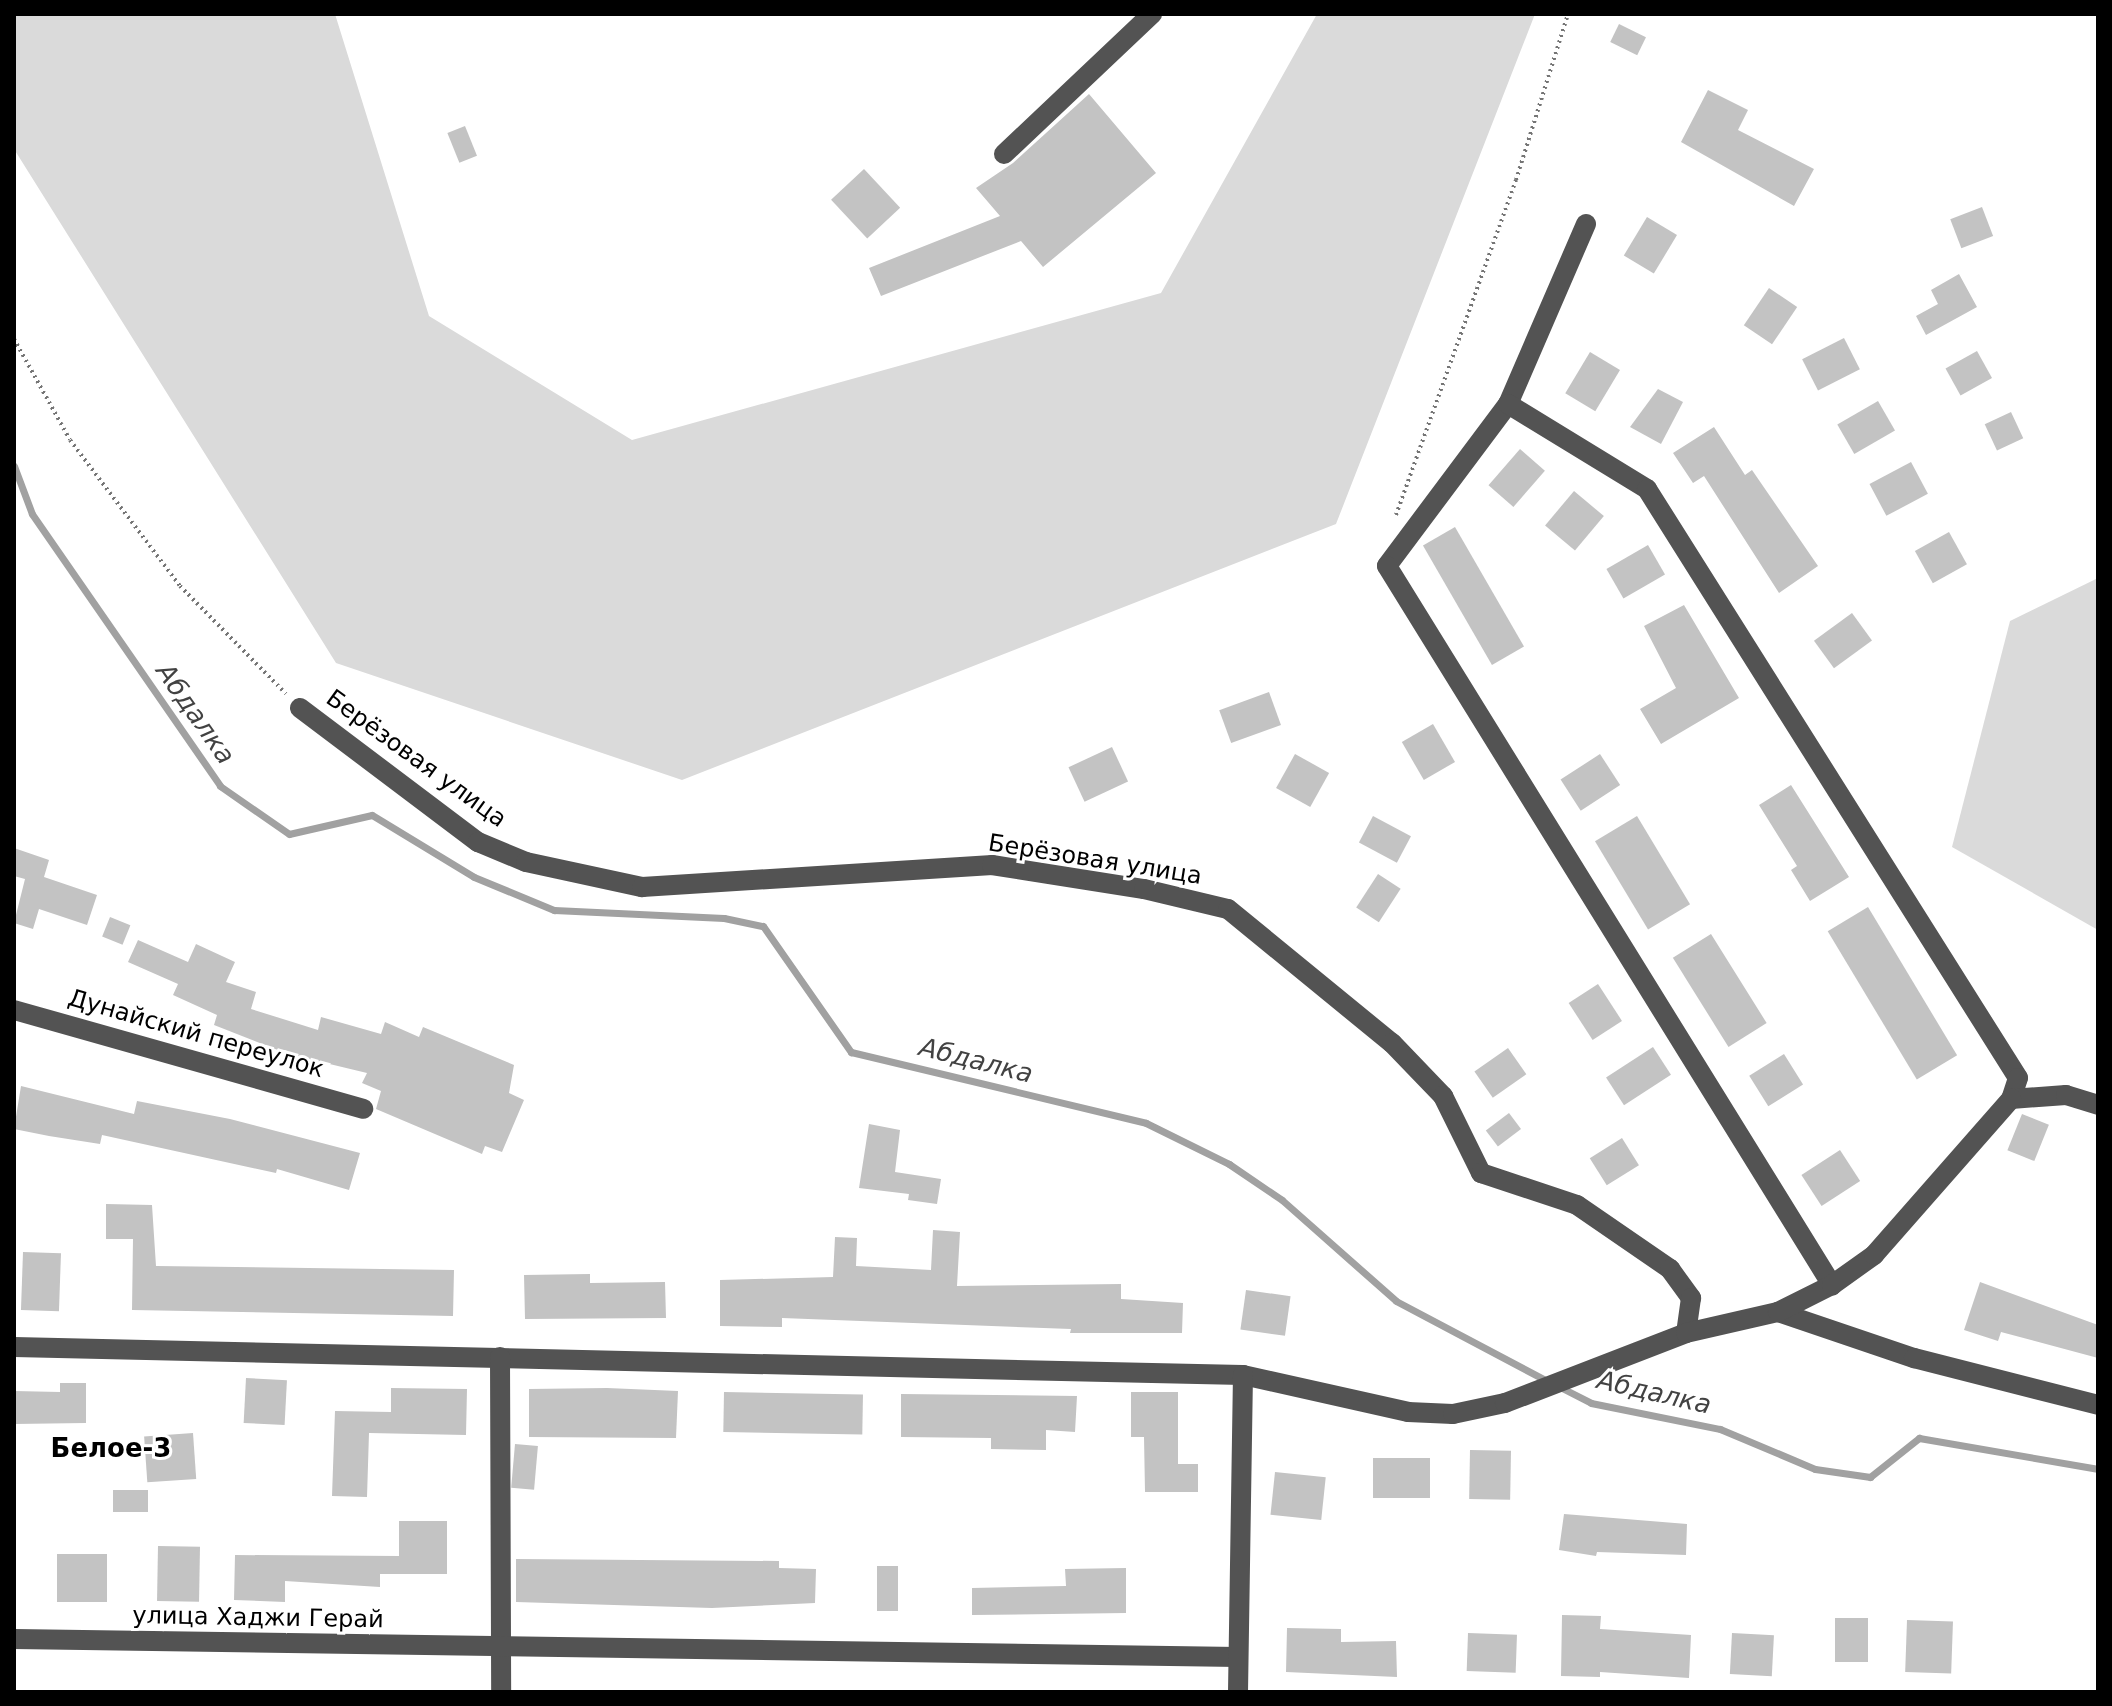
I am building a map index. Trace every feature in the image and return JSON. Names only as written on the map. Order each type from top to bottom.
[{"type":"street","points":[[1004,154],[1152,14]]},
{"type":"street","points":[[1586,224],[1508,404],[1387,566],[1832,1285]]},
{"type":"street","points":[[14,1347],[1243,1375],[1408,1412],[1453,1414],[1505,1403],[1686,1333],[1778,1312],[1832,1285],[1874,1255],[2011,1099],[2018,1078],[1647,489],[1508,404]]},
{"type":"street","name":"Берёзовая улица","points":[[300,708],[478,842],[526,862],[642,887],[992,865],[1144,889],[1228,909],[1392,1043],[1443,1096],[1481,1173],[1577,1205],[1670,1269],[1691,1298],[1686,1333]]},
{"type":"street","name":"Дунайский переулок","points":[[14,1010],[363,1109]]},
{"type":"street","points":[[2011,1099],[2066,1095],[2098,1105]]},
{"type":"street","points":[[1778,1312],[1914,1358],[2098,1405]]},
{"type":"street","points":[[500,1357],[501,1692]]},
{"type":"street","points":[[1238,1692],[1243,1375]]},
{"type":"street","name":"улица Хаджи Герай","points":[[14,1639],[502,1649],[1238,1657]]},
{"type":"path","points":[[1395,523],[1516,180],[1568,14]]},
{"type":"path","points":[[14,339],[70,440],[180,586],[300,708]]},
{"type":"shaded area","points":[[14,14],[335,14],[429,316],[632,440],[1161,293],[1317,14],[1535,14],[1336,524],[682,780],[336,663],[14,149]]},
{"type":"shaded area","points":[[2098,578],[2098,930],[1952,847],[2010,621]]},
{"type":"building","points":[[1619,24],[1646,37],[1637,55],[1610,42]]},
{"type":"building","points":[[1708,90],[1748,110],[1738,130],[1814,169],[1794,206],[1681,142]]},
{"type":"building","points":[[1089,94],[1156,173],[1043,267],[1021,241],[881,296],[869,268],[1000,216],[976,188],[1013,163]]},
{"type":"building","points":[[465,126],[477,156],[459,163],[447,133]]},
{"type":"building","points":[[864,169],[900,208],[867,238],[831,200]]},
{"type":"building","points":[[1982,207],[1993,236],[1961,248],[1950,219]]},
{"type":"building","points":[[1647,217],[1677,235],[1654,274],[1624,256]]},
{"type":"building","points":[[1959,274],[1977,307],[1926,335],[1916,316],[1938,304],[1931,290]]},
{"type":"building","points":[[1769,288],[1797,307],[1772,344],[1744,325]]},
{"type":"building","points":[[1844,338],[1860,369],[1818,391],[1802,359]]},
{"type":"building","points":[[1977,351],[1992,378],[1961,396],[1946,368]]},
{"type":"building","points":[[1590,352],[1620,370],[1595,411],[1565,393]]},
{"type":"building","points":[[1658,389],[1683,402],[1661,444],[1630,427]]},
{"type":"building","points":[[1878,401],[1895,430],[1854,454],[1837,424]]},
{"type":"building","points":[[2011,412],[2023,438],[1997,451],[1985,424]]},
{"type":"building","points":[[1714,427],[1745,475],[1752,470],[1818,566],[1779,593],[1704,476],[1693,483],[1673,453]]},
{"type":"building","points":[[1520,449],[1545,471],[1513,507],[1489,485]]},
{"type":"building","points":[[1911,462],[1928,494],[1886,516],[1870,484]]},
{"type":"building","points":[[1574,491],[1604,516],[1575,551],[1545,525]]},
{"type":"building","points":[[1455,527],[1524,647],[1492,665],[1423,546]]},
{"type":"building","points":[[1949,532],[1967,564],[1933,583],[1915,551]]},
{"type":"building","points":[[1648,545],[1665,574],[1623,598],[1606,569]]},
{"type":"building","points":[[1684,605],[1739,698],[1661,744],[1640,709],[1676,688],[1644,626]]},
{"type":"building","points":[[1852,613],[1872,641],[1834,668],[1814,641]]},
{"type":"building","points":[[1269,692],[1281,725],[1231,743],[1219,710]]},
{"type":"building","points":[[1433,724],[1455,762],[1424,780],[1402,742]]},
{"type":"building","points":[[1112,747],[1128,781],[1085,802],[1068,767]]},
{"type":"building","points":[[1295,754],[1329,773],[1310,807],[1276,788]]},
{"type":"building","points":[[1600,754],[1620,785],[1581,811],[1561,780]]},
{"type":"building","points":[[1791,785],[1849,877],[1810,901],[1791,870],[1797,866],[1759,805]]},
{"type":"building","points":[[1373,816],[1411,836],[1397,863],[1359,842]]},
{"type":"building","points":[[1637,816],[1690,904],[1648,930],[1595,841]]},
{"type":"building","points":[[14,848],[49,860],[44,877],[97,895],[87,925],[39,909],[33,929],[14,923],[25,879],[14,876]]},
{"type":"building","points":[[1378,874],[1401,889],[1379,922],[1356,908]]},
{"type":"building","points":[[1868,907],[1957,1055],[1917,1079],[1828,931]]},
{"type":"building","points":[[110,917],[130,925],[123,945],[102,936]]},
{"type":"building","points":[[1711,934],[1767,1023],[1728,1047],[1673,958]]},
{"type":"building","points":[[138,940],[188,962],[196,944],[235,962],[226,982],[256,992],[251,1009],[318,1030],[321,1017],[381,1034],[385,1022],[419,1037],[423,1027],[514,1065],[509,1093],[524,1100],[502,1152],[485,1146],[482,1154],[376,1109],[381,1091],[362,1083],[367,1073],[288,1054],[214,1025],[217,1015],[173,995],[178,984],[128,962]]},
{"type":"building","points":[[1598,984],[1622,1021],[1593,1040],[1569,1003]]},
{"type":"building","points":[[1653,1047],[1671,1075],[1624,1105],[1606,1077]]},
{"type":"building","points":[[1508,1048],[1526,1074],[1493,1098],[1474,1072]]},
{"type":"building","points":[[1784,1054],[1803,1085],[1768,1106],[1749,1076]]},
{"type":"building","points":[[21,1086],[134,1114],[137,1101],[230,1119],[360,1153],[349,1190],[277,1169],[276,1173],[102,1135],[100,1144],[49,1136],[14,1129]]},
{"type":"building","points":[[1509,1113],[1521,1129],[1498,1146],[1486,1130]]},
{"type":"building","points":[[2022,1114],[2049,1125],[2034,1161],[2007,1150]]},
{"type":"building","points":[[869,1124],[900,1130],[895,1172],[941,1179],[937,1204],[908,1200],[909,1194],[859,1188]]},
{"type":"building","points":[[1622,1138],[1639,1165],[1607,1185],[1590,1158]]},
{"type":"building","points":[[1840,1150],[1860,1181],[1822,1206],[1801,1175]]},
{"type":"building","points":[[106,1204],[152,1205],[156,1266],[454,1270],[453,1316],[132,1310],[133,1239],[106,1239]]},
{"type":"building","points":[[933,1230],[960,1232],[957,1286],[1121,1284],[1121,1299],[1183,1303],[1182,1333],[1070,1333],[1071,1329],[782,1318],[782,1327],[720,1326],[720,1280],[833,1277],[835,1237],[857,1238],[856,1266],[931,1270]]},
{"type":"building","points":[[23,1252],[61,1253],[59,1311],[21,1310]]},
{"type":"building","points":[[590,1274],[590,1283],[665,1282],[666,1318],[525,1319],[524,1275]]},
{"type":"building","points":[[1980,1282],[2098,1325],[2098,1358],[2001,1332],[1998,1341],[1964,1330]]},
{"type":"building","points":[[1246,1290],[1291,1296],[1285,1336],[1240,1330]]},
{"type":"building","points":[[246,1378],[287,1380],[285,1425],[244,1423]]},
{"type":"building","points":[[60,1383],[86,1383],[86,1423],[14,1424],[14,1391],[60,1392]]},
{"type":"building","points":[[391,1388],[467,1389],[466,1435],[369,1433],[367,1497],[332,1496],[335,1411],[391,1412]]},
{"type":"building","points":[[529,1389],[678,1391],[676,1438],[529,1437]]},
{"type":"building","points":[[724,1392],[863,1394],[862,1434],[723,1432]]},
{"type":"building","points":[[1131,1392],[1178,1392],[1178,1464],[1198,1464],[1198,1492],[1145,1492],[1144,1437],[1131,1437]]},
{"type":"building","points":[[901,1394],[1077,1396],[1075,1432],[1046,1430],[1046,1450],[991,1449],[991,1438],[901,1437]]},
{"type":"building","points":[[193,1433],[196,1479],[147,1482],[144,1436]]},
{"type":"building","points":[[515,1444],[538,1446],[534,1490],[511,1488]]},
{"type":"building","points":[[1470,1450],[1511,1451],[1510,1500],[1469,1499]]},
{"type":"building","points":[[1373,1458],[1430,1458],[1430,1498],[1373,1498]]},
{"type":"building","points":[[1275,1472],[1326,1477],[1321,1520],[1271,1515]]},
{"type":"building","points":[[113,1490],[148,1490],[148,1512],[113,1512]]},
{"type":"building","points":[[1564,1514],[1687,1524],[1686,1555],[1597,1552],[1596,1556],[1559,1550]]},
{"type":"building","points":[[399,1521],[447,1521],[447,1574],[380,1574],[380,1587],[285,1581],[285,1602],[234,1600],[235,1555],[399,1556]]},
{"type":"building","points":[[158,1546],[200,1547],[199,1602],[157,1601]]},
{"type":"building","points":[[57,1554],[107,1554],[107,1602],[57,1602]]},
{"type":"building","points":[[516,1559],[779,1561],[779,1568],[816,1569],[815,1603],[712,1608],[516,1602]]},
{"type":"building","points":[[877,1566],[898,1566],[898,1611],[877,1611]]},
{"type":"building","points":[[1126,1568],[1126,1613],[972,1615],[972,1588],[1066,1586],[1065,1569]]},
{"type":"building","points":[[1562,1615],[1601,1616],[1600,1629],[1691,1635],[1689,1678],[1600,1672],[1600,1677],[1561,1676]]},
{"type":"building","points":[[1835,1618],[1868,1618],[1868,1662],[1835,1662]]},
{"type":"building","points":[[1907,1620],[1953,1622],[1951,1674],[1905,1672]]},
{"type":"building","points":[[1287,1628],[1341,1629],[1341,1642],[1396,1641],[1397,1677],[1286,1672]]},
{"type":"building","points":[[1468,1633],[1517,1635],[1516,1673],[1467,1671]]},
{"type":"building","points":[[1732,1633],[1774,1635],[1772,1676],[1730,1674]]},
{"type":"waterway","name":"Абдалка","points":[[14,466],[32,514],[220,786],[289,834],[372,815],[474,877],[554,910],[724,918],[763,926],[851,1052],[1146,1123],[1229,1164],[1282,1200],[1396,1301],[1549,1382]]},
{"type":"waterway","name":"Абдалка","points":[[1560,1387],[1591,1403],[1720,1429],[1815,1469],[1870,1477],[1919,1438],[2098,1469]]},
{"type":"district","name":"Белое-3","points":[[111,1449]]}]
